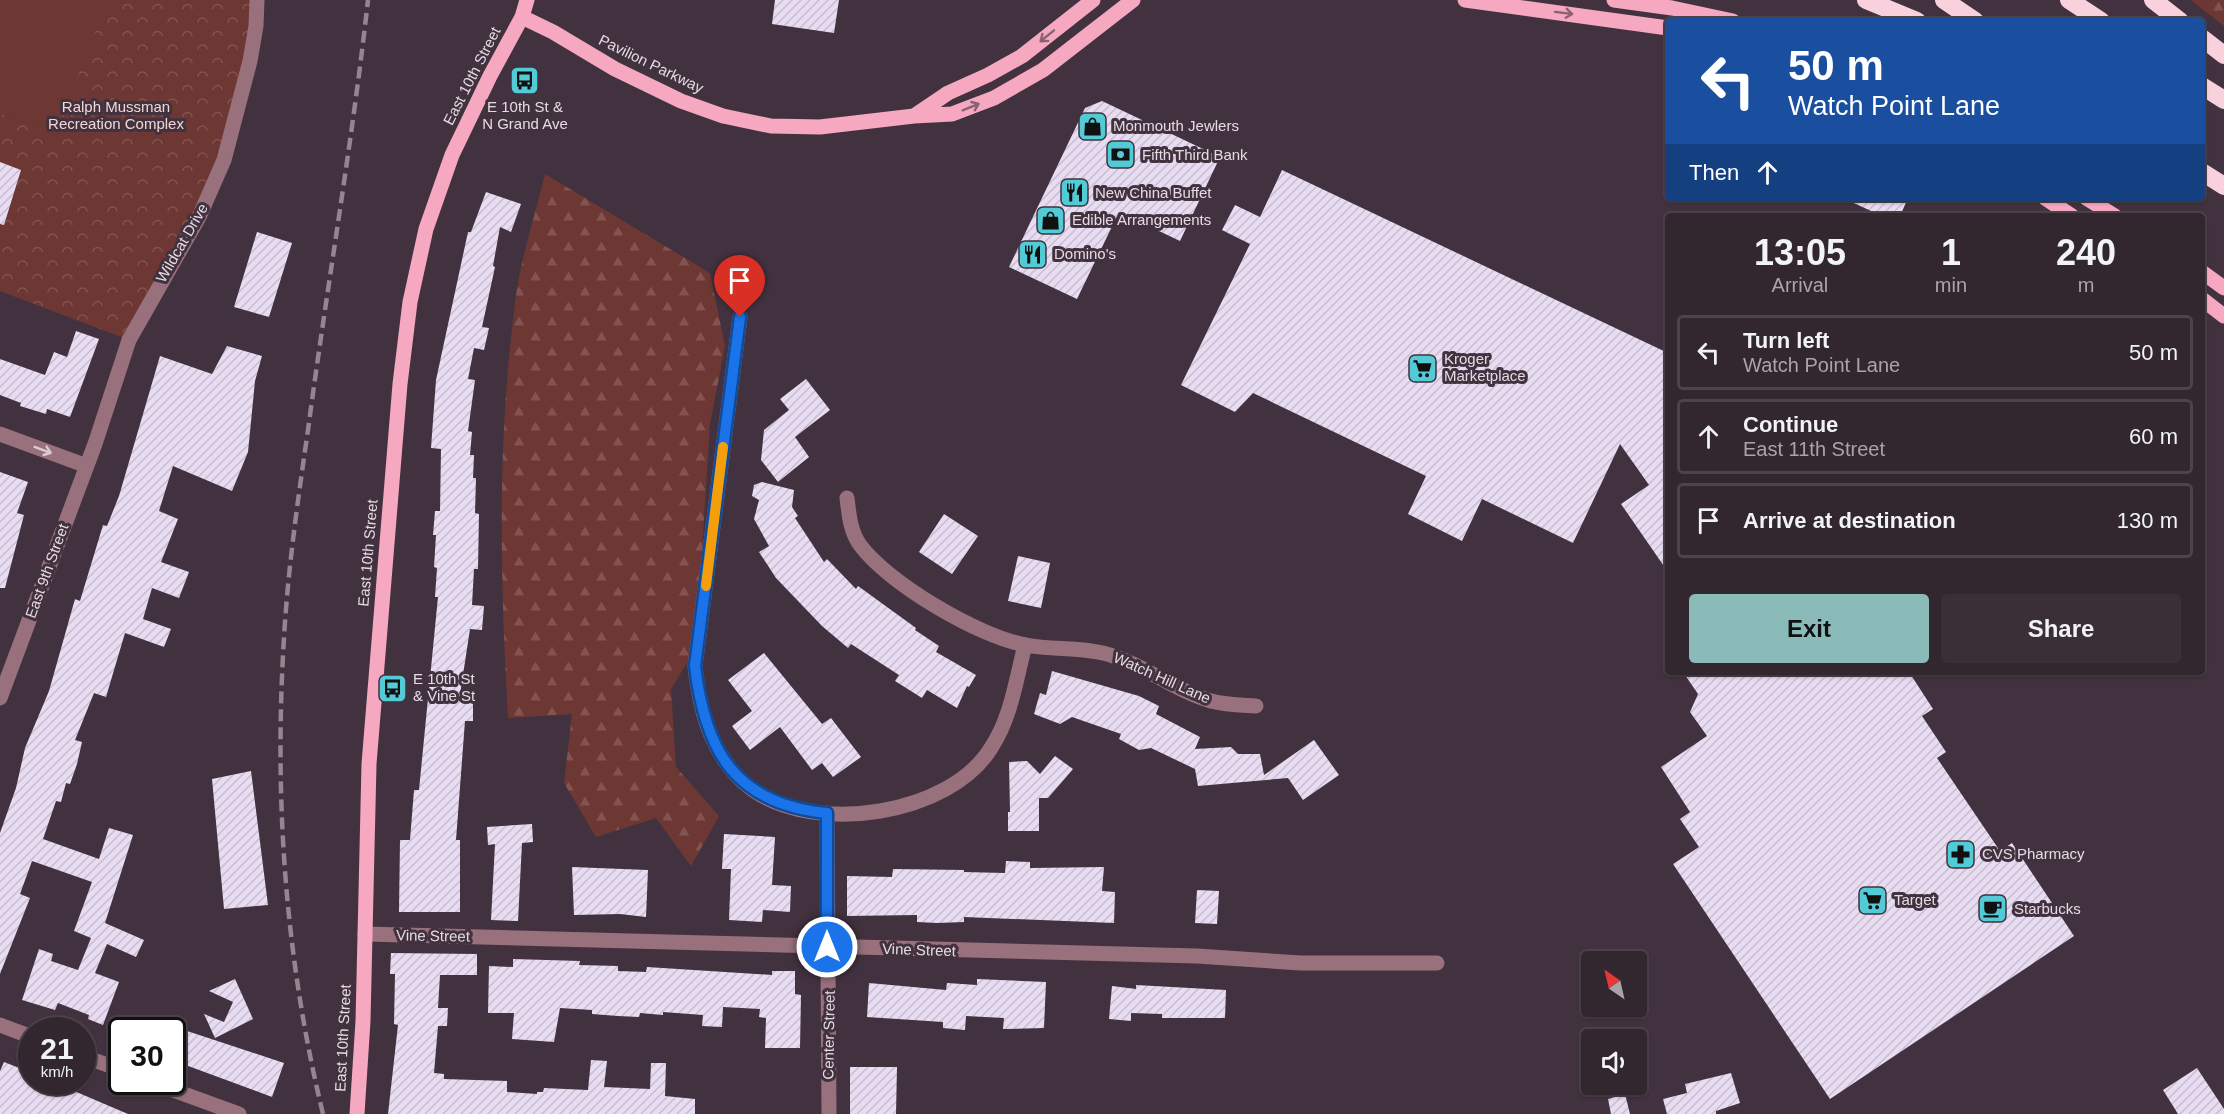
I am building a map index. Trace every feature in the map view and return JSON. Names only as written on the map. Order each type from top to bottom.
[{"type":"highway","points":[[1866,0],[1910,18]]},
{"type":"highway","points":[[1944,0],[1971,18]]},
{"type":"highway","points":[[2069,0],[2096,18]]},
{"type":"highway","points":[[2153,0],[2176,18]]},
{"type":"highway","points":[[2205,40],[2224,55]]},
{"type":"highway","points":[[2205,88],[2224,100]]},
{"type":"highway","points":[[2205,174],[2224,186]]},
{"type":"main road","name":"East 10th Street","points":[[357,1114],[363,1021],[369,764],[400,384],[410,302],[426,229],[452,155],[490,76],[522,17],[527,0]]},
{"type":"main road","name":"East 10th Street","points":[[522,17],[537,0]]},
{"type":"main road","name":"Pavilion Parkway","points":[[914,116],[948,93],[1022,56],[1093,0]]},
{"type":"main road","name":"Pavilion Parkway","points":[[522,17],[553,32],[615,69],[681,101],[723,116],[771,126],[820,127],[952,114],[994,98],[1043,70],[1133,0]]},
{"type":"main road","points":[[1465,0],[1665,28]]},
{"type":"main road","points":[[1614,0],[1672,8],[1719,18]]},
{"type":"main road","points":[[2049,201],[2067,213]]},
{"type":"main road","points":[[2091,201],[2110,213]]},
{"type":"main road","points":[[2205,274],[2224,288]]},
{"type":"main road","points":[[2205,301],[2224,316]]},
{"type":"street","name":"Wildcat Drive","points":[[95,444],[129,340],[200,217],[224,160],[250,61],[256,26],[257,0]]},
{"type":"street","points":[[740,317],[695,666],[699,699],[708,732],[736,775],[754,790],[800,810],[827,813],[882,811],[931,798],[964,779],[991,750],[1006,718],[1025,645]]},
{"type":"street","points":[[0,434],[87,466]]},
{"type":"street","name":"East 9th Street","points":[[0,699],[95,444]]},
{"type":"street","name":"Watch Hill Lane","points":[[847,498],[851,526],[859,544],[874,561],[939,609],[977,629],[1025,645],[1102,653],[1136,664],[1209,701],[1233,705],[1256,705]]},
{"type":"street","name":"Center Street","points":[[827,813],[827,947],[830,987],[829,1114]]},
{"type":"street","name":"Vine Street","points":[[365,934],[1197,956],[1301,963],[1437,963]]},
{"type":"street","points":[[0,1025],[18,1032]]},
{"type":"street","points":[[186,1095],[239,1114]]},
{"type":"green space","name":"Ralph Mussman Recreation Complex","points":[[0,0],[257,0],[224,160],[129,340],[0,291]]},
{"type":"green space","points":[[0,0],[107,0],[56,133],[0,113]]},
{"type":"green space","points":[[2191,0],[2224,0],[2224,26]]},
{"type":"green space","points":[[545,174],[710,273],[725,346],[710,424],[696,648],[671,689],[676,767],[719,816],[691,866],[656,818],[596,837],[564,783],[572,714],[508,718],[502,562],[505,407],[517,287]]},
{"type":"building","points":[[775,0],[839,0],[834,33],[772,24]]},
{"type":"building","points":[[1102,101],[1220,157],[1180,241],[1119,212],[1077,299],[1009,267],[1085,108]]},
{"type":"building","points":[[0,162],[21,170],[4,225],[0,224]]},
{"type":"building","name":"Kroger Marketplace","points":[[1282,170],[1665,352],[1665,568],[1621,504],[1649,485],[1620,444],[1573,543],[1482,499],[1462,541],[1408,514],[1426,476],[1253,393],[1235,412],[1181,385],[1250,244],[1222,230],[1235,205],[1260,217]]},
{"type":"building","points":[[486,192],[521,204],[511,232],[500,227],[493,266],[495,267],[482,327],[489,328],[484,350],[474,348],[468,379],[475,380],[468,431],[472,432],[470,455],[474,455],[473,478],[476,478],[475,513],[479,514],[478,569],[474,569],[472,605],[484,606],[482,630],[470,629],[459,701],[473,702],[473,721],[465,721],[456,840],[460,840],[460,912],[399,912],[400,840],[410,840],[414,790],[419,790],[438,597],[435,597],[437,568],[434,567],[436,535],[433,535],[435,511],[440,511],[441,449],[431,448],[436,380],[468,232],[471,232]]},
{"type":"building","points":[[1850,201],[1907,201],[1901,213],[1876,213]]},
{"type":"building","points":[[257,232],[292,243],[269,317],[234,307]]},
{"type":"building","points":[[76,331],[99,339],[70,417],[47,409],[46,414],[20,406],[21,403],[0,395],[0,359],[45,375],[54,352],[67,357]]},
{"type":"building","points":[[227,346],[262,356],[255,381],[248,452],[232,491],[173,466],[159,511],[178,519],[161,562],[189,572],[179,598],[152,588],[143,619],[171,629],[164,647],[125,633],[106,697],[94,693],[75,740],[82,742],[77,764],[70,784],[66,783],[61,802],[56,801],[43,839],[99,859],[109,828],[133,835],[105,923],[144,940],[136,957],[107,944],[95,973],[119,982],[103,1025],[96,1022],[96,1017],[88,1017],[89,1015],[58,1003],[55,1010],[22,1000],[39,949],[53,954],[51,961],[78,970],[91,938],[74,931],[92,882],[32,861],[20,894],[30,898],[0,974],[0,833],[16,788],[25,748],[49,691],[75,599],[80,601],[103,525],[107,526],[119,496],[160,356],[212,374]]},
{"type":"building","points":[[806,379],[830,410],[795,437],[809,457],[778,482],[761,460],[764,430],[789,410],[780,399]]},
{"type":"building","points":[[0,472],[28,482],[17,513],[24,515],[5,588],[0,588]]},
{"type":"building","points":[[762,482],[794,490],[792,507],[798,516],[795,518],[824,562],[827,559],[856,589],[858,586],[939,646],[936,652],[976,675],[969,687],[967,686],[957,708],[927,690],[922,698],[895,681],[899,675],[851,644],[848,648],[822,626],[776,578],[759,552],[769,546],[754,519],[759,500],[752,496],[754,485]]},
{"type":"building","points":[[944,514],[978,536],[952,574],[919,552]]},
{"type":"building","points":[[1018,556],[1050,563],[1041,608],[1008,601]]},
{"type":"building","points":[[764,653],[822,724],[831,718],[861,757],[833,777],[822,763],[812,770],[780,727],[750,750],[732,726],[752,711],[728,680]]},
{"type":"building","points":[[1052,671],[1139,696],[1159,706],[1156,714],[1200,737],[1195,749],[1231,747],[1238,754],[1260,754],[1264,775],[1314,740],[1339,775],[1303,800],[1288,778],[1198,786],[1195,769],[1151,748],[1139,750],[1119,739],[1121,734],[1072,717],[1060,724],[1034,714],[1040,693],[1046,695]]},
{"type":"building","name":"Target","points":[[1685,675],[1911,675],[1933,709],[1922,716],[1946,752],[1937,758],[2000,851],[2012,843],[2074,936],[1830,1099],[1673,864],[1699,847],[1680,819],[1690,812],[1661,767],[1707,736],[1690,712],[1698,694]]},
{"type":"building","points":[[1055,756],[1073,769],[1048,798],[1039,798],[1039,831],[1008,831],[1009,762],[1027,761],[1040,774]]},
{"type":"building","points":[[251,771],[268,905],[224,909],[212,779]]},
{"type":"building","points":[[532,824],[533,842],[522,843],[518,921],[491,920],[495,844],[488,845],[487,827]]},
{"type":"building","points":[[724,834],[775,837],[772,885],[791,886],[790,912],[763,910],[762,922],[729,920],[731,869],[722,869]]},
{"type":"building","points":[[1006,861],[1030,862],[1030,868],[1104,867],[1102,891],[1115,892],[1114,923],[964,917],[964,922],[937,923],[917,922],[917,915],[847,916],[847,876],[892,877],[893,869],[1005,873]]},
{"type":"building","points":[[572,867],[648,870],[646,917],[620,914],[574,915]]},
{"type":"building","points":[[1197,890],[1219,891],[1217,924],[1195,923]]},
{"type":"building","points":[[391,953],[477,954],[477,975],[440,975],[438,1008],[448,1008],[447,1026],[438,1026],[434,1073],[444,1074],[444,1079],[507,1081],[507,1092],[537,1094],[537,1092],[543,1092],[544,1088],[588,1090],[591,1060],[607,1061],[604,1087],[650,1089],[651,1063],[666,1063],[665,1096],[695,1099],[695,1114],[388,1114],[398,1025],[394,1024],[395,974],[390,974]]},
{"type":"building","points":[[513,959],[580,961],[579,965],[618,966],[618,971],[646,972],[647,967],[772,975],[772,971],[795,971],[795,994],[801,995],[800,1048],[765,1048],[766,1018],[759,1017],[760,1009],[723,1007],[722,1027],[702,1026],[703,1015],[663,1012],[663,1015],[640,1013],[639,1017],[618,1016],[592,1014],[592,1010],[560,1008],[554,1042],[512,1039],[514,1013],[488,1013],[489,966],[513,967]]},
{"type":"building","points":[[235,979],[253,1019],[215,1038],[204,1014],[224,1022],[233,1002],[209,991]]},
{"type":"building","points":[[977,979],[1046,982],[1044,1028],[1003,1029],[1004,1018],[966,1016],[965,1030],[943,1028],[943,1022],[867,1017],[869,983],[946,990],[947,983],[977,985]]},
{"type":"building","points":[[1136,985],[1226,990],[1225,1018],[1162,1018],[1162,1014],[1131,1013],[1131,1021],[1109,1019],[1112,986],[1136,989]]},
{"type":"building","points":[[186,1031],[284,1063],[272,1097],[186,1065]]},
{"type":"building","points":[[4,1062],[18,1068],[18,1095],[83,1095],[128,1114],[0,1114],[0,1071]]},
{"type":"building","points":[[850,1067],[897,1067],[896,1114],[850,1114]]},
{"type":"building","points":[[2197,1068],[2224,1109],[2224,1114],[2178,1114],[2163,1090]]},
{"type":"building","points":[[1731,1073],[1740,1103],[1716,1111],[1716,1114],[1667,1114],[1663,1099],[1687,1093],[1685,1084]]},
{"type":"building","points":[[1625,1095],[1630,1114],[1611,1114],[1608,1099]]},
{"type":"railway","points":[[323,1114],[299,996],[291,937],[282,818],[281,698],[286,612],[294,534],[355,108],[368,0]]},
{"type":"slow traffic","points":[[706,586],[723,447]]},
{"type":"place","name":"E 10th St & N Grand Ave","points":[[525,80]]},
{"type":"place","name":"Monmouth Jewlers","points":[[1092,126]]},
{"type":"place","name":"Fifth Third Bank","points":[[1121,155]]},
{"type":"place","name":"New China Buffet","points":[[1074,193]]},
{"type":"place","name":"Edible Arrangements","points":[[1051,220]]},
{"type":"place","name":"Domino's","points":[[1033,254]]},
{"type":"place","name":"Kroger Marketplace","points":[[1423,368]]},
{"type":"place","name":"E 10th St & Vine St","points":[[392,688]]},
{"type":"place","name":"CVS Pharmacy","points":[[1961,854]]},
{"type":"place","name":"Target","points":[[1873,900]]},
{"type":"place","name":"Starbucks","points":[[1993,909]]},
{"type":"route","points":[[740,317],[695,666],[699,699],[708,732],[736,775],[754,790],[773,799],[800,810],[827,813],[827,947]]}]
